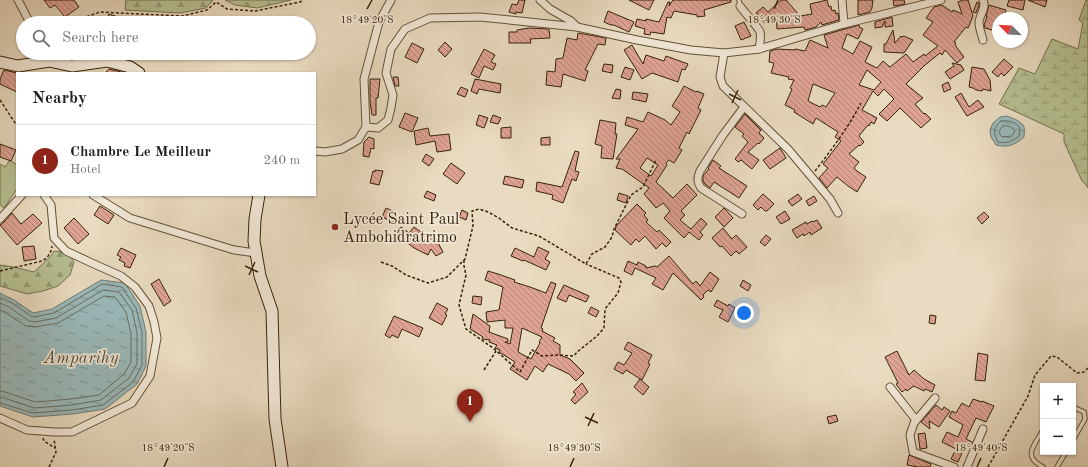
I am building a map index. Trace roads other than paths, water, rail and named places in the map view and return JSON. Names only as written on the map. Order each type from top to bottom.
[{"type":"street","points":[[18,0],[26,16]]},
{"type":"street","points":[[316,151],[325,152],[342,149],[358,140],[366,127],[364,79],[379,22],[391,0]]},
{"type":"street","points":[[540,0],[550,9],[571,21],[577,27]]},
{"type":"street","points":[[842,0],[844,24]]},
{"type":"street","points":[[366,127],[378,128],[388,120],[393,95],[386,73],[391,49],[405,29],[430,18],[480,17],[577,27],[691,50],[724,53],[759,49],[844,24],[930,1],[941,0]]},
{"type":"street","points":[[983,0],[984,7],[979,24],[983,40]]},
{"type":"street","points":[[739,3],[745,14],[759,30],[759,49]]},
{"type":"street","points":[[724,53],[720,77],[724,86],[788,149],[830,199],[838,213]]},
{"type":"street","points":[[0,62],[18,66],[37,60]]},
{"type":"street","points":[[55,60],[72,66],[107,61],[130,67],[138,72]]},
{"type":"street","points":[[742,214],[702,188],[697,182],[697,177],[723,135],[744,107]]},
{"type":"street","points":[[0,219],[21,196]]},
{"type":"street","points":[[0,418],[27,430],[72,432],[132,403],[150,376],[157,338],[149,306],[135,287],[121,276],[66,251],[54,238],[51,205],[45,196]]},
{"type":"street","points":[[95,196],[130,218],[234,250],[256,253]]},
{"type":"street","points":[[260,196],[255,219],[254,241],[260,276],[272,311],[275,419],[282,467]]},
{"type":"street","points":[[890,387],[916,420]]},
{"type":"street","points":[[935,398],[914,423],[910,436],[913,452],[954,467]]},
{"type":"street","points":[[967,467],[983,429]]},
{"type":"lane","points":[[1076,408],[1084,412],[1085,419],[1076,435]]},
{"type":"lane","points":[[1040,436],[1031,452],[1032,458],[1037,464],[1043,467]]},
{"type":"lane","points":[[1057,467],[1064,455]]},
{"type":"water","points":[[1007,116],[1017,120],[1023,125],[1024,137],[1011,145],[996,145],[991,137],[990,130],[993,123],[1000,117]]},
{"type":"water","name":"Amparihy","points":[[101,280],[125,283],[140,306],[146,332],[146,366],[137,384],[105,409],[73,414],[33,417],[0,406],[0,293],[14,300],[33,313],[52,309]]},
{"type":"place","name":"Lycée Saint Paul Ambohidratrimo","points":[[335,227]]},
{"type":"place","name":"Chambre Le Meilleur","points":[[470,422]]}]
